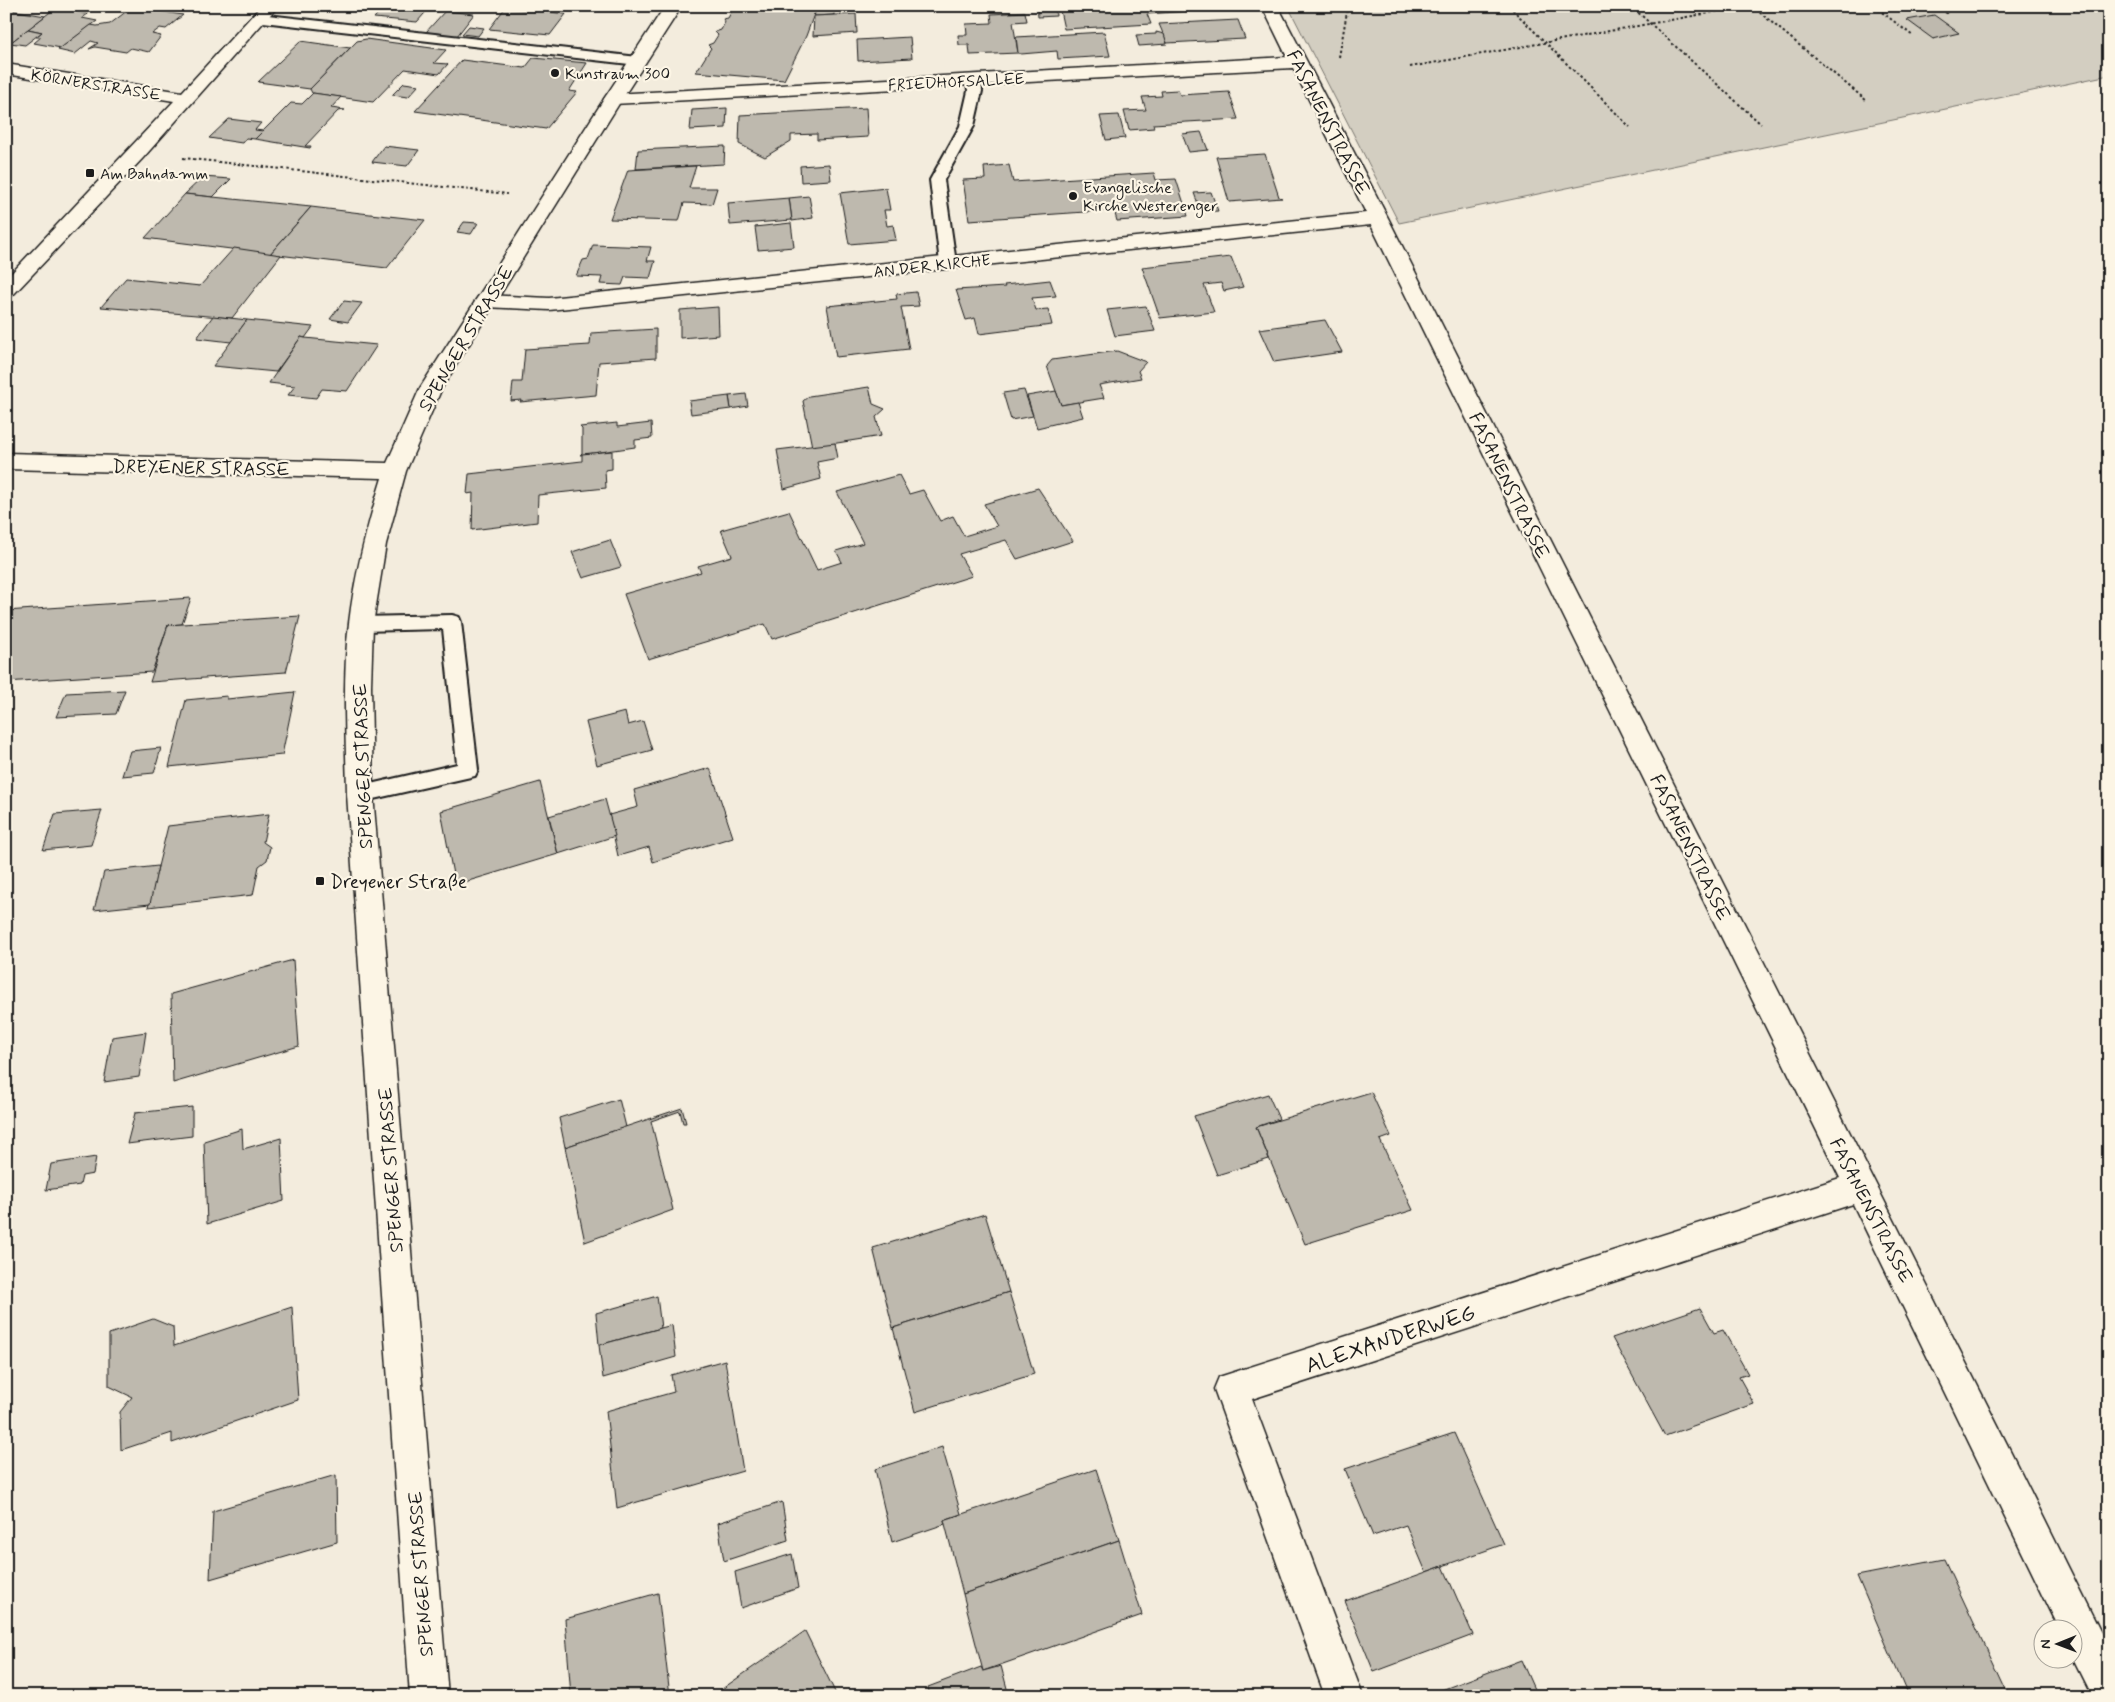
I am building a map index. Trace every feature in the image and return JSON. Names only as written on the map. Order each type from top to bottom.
[{"type":"street","name":"SPENGER STRASSE","points":[[429,1696],[370,895],[360,794],[358,686],[361,624],[374,544],[395,471],[431,388],[613,99],[674,6]]},
{"type":"street","name":"FASANENSTRASSE","points":[[1270,6],[1378,218],[1995,1455],[2109,1690]]},
{"type":"street","points":[[6,291],[136,154],[264,12]]},
{"type":"street","name":"FRIEDHOFSALLEE","points":[[613,99],[1298,62]]},
{"type":"street","name":"KÖRNERSTRASSE","points":[[6,69],[187,98]]},
{"type":"street","name":"AN DER KIRCHE","points":[[485,301],[549,304],[1378,218]]},
{"type":"street","name":"DREYENER STRASSE","points":[[6,460],[108,465],[395,471]]},
{"type":"street","name":"ALEXANDERWEG","points":[[1344,1696],[1231,1389],[1860,1187]]},
{"type":"lane","points":[[264,12],[638,61]]},
{"type":"lane","points":[[948,263],[937,180],[968,126],[975,91],[974,80]]},
{"type":"lane","points":[[360,794],[468,770],[452,622],[361,624]]},
{"type":"path","points":[[1338,60],[1348,6]]},
{"type":"path","points":[[1509,6],[1630,127]]},
{"type":"path","points":[[1631,6],[1761,124]]},
{"type":"path","points":[[1410,67],[1748,6]]},
{"type":"path","points":[[1752,6],[1867,101]]},
{"type":"path","points":[[1874,6],[1913,36]]},
{"type":"path","points":[[1906,6],[1918,15]]},
{"type":"path","points":[[1937,6],[1948,14]]},
{"type":"path","points":[[136,154],[169,156],[550,199]]},
{"type":"shaded area","points":[[1288,6],[2109,6],[2109,75],[1399,223]]},
{"type":"building","points":[[58,6],[84,6],[77,12],[88,14],[82,18],[97,21],[61,48],[34,43],[41,37],[36,37],[42,32],[28,29]]},
{"type":"building","points":[[385,6],[431,6],[417,22],[374,18]]},
{"type":"building","points":[[526,6],[544,7],[542,11],[566,14],[550,35],[489,29],[505,8],[524,10]]},
{"type":"building","points":[[817,6],[806,36],[784,80],[696,72],[711,48],[708,45],[713,43],[718,35],[715,32],[721,30],[725,22],[723,19],[728,18],[733,9],[730,7]]},
{"type":"building","points":[[1037,6],[1055,6],[1056,16],[1038,17]]},
{"type":"building","points":[[1059,6],[1232,6],[1232,8],[1147,14],[1151,24],[1064,29]]},
{"type":"building","points":[[132,7],[183,15],[166,29],[160,28],[152,34],[161,36],[149,52],[131,48],[126,52],[95,47],[89,49],[98,43],[91,41],[75,54],[58,50],[91,25],[110,24]]},
{"type":"building","points":[[834,7],[834,15],[814,16],[817,8]]},
{"type":"building","points":[[6,9],[45,16],[10,43],[6,42]]},
{"type":"building","points":[[445,11],[474,14],[457,36],[426,32]]},
{"type":"building","points":[[1025,12],[1027,21],[1013,22],[1018,53],[970,55],[969,45],[959,45],[958,35],[967,35],[966,24],[992,23],[991,14]]},
{"type":"building","points":[[856,14],[857,33],[813,36],[814,16]]},
{"type":"building","points":[[1934,15],[1959,33],[1933,39],[1907,20]]},
{"type":"building","points":[[1238,20],[1245,39],[1167,43],[1159,24]]},
{"type":"building","points":[[469,26],[484,28],[478,36],[462,34]]},
{"type":"building","points":[[28,29],[42,32],[25,45],[10,43]]},
{"type":"building","points":[[1104,32],[1110,56],[1058,59],[1057,51],[1018,53],[1016,37]]},
{"type":"building","points":[[1156,32],[1164,34],[1167,44],[1139,46],[1136,35],[1156,34]]},
{"type":"building","points":[[910,37],[912,58],[858,61],[857,40]]},
{"type":"building","points":[[366,39],[446,50],[434,63],[448,64],[439,74],[405,69],[373,102],[312,93],[310,89],[357,41]]},
{"type":"building","points":[[301,41],[350,48],[310,89],[258,82]]},
{"type":"building","points":[[533,58],[587,63],[569,91],[577,92],[546,129],[415,111],[462,60],[525,68]]},
{"type":"building","points":[[404,83],[419,85],[408,97],[392,95]]},
{"type":"building","points":[[1178,90],[1180,95],[1229,92],[1238,119],[1153,124],[1154,128],[1129,130],[1124,111],[1146,110],[1142,97],[1162,96],[1161,91]]},
{"type":"building","points":[[313,93],[341,97],[331,108],[345,110],[338,111],[305,146],[311,146],[310,148],[255,139],[291,103],[302,104]]},
{"type":"building","points":[[727,108],[726,128],[690,130],[692,110]]},
{"type":"building","points":[[866,108],[868,137],[817,140],[817,134],[791,135],[791,141],[765,157],[739,144],[740,115]]},
{"type":"building","points":[[1119,115],[1125,138],[1106,140],[1100,116]]},
{"type":"building","points":[[229,119],[261,123],[255,130],[263,131],[255,139],[246,138],[242,143],[209,138]]},
{"type":"building","points":[[1201,132],[1208,150],[1189,152],[1182,134]]},
{"type":"building","points":[[384,146],[419,150],[407,166],[372,162]]},
{"type":"building","points":[[725,146],[724,164],[636,169],[638,150]]},
{"type":"building","points":[[1265,154],[1279,197],[1282,198],[1229,202],[1216,157]]},
{"type":"building","points":[[829,164],[831,180],[801,182],[800,166]]},
{"type":"building","name":"Evangelische Kirche Westerenger","points":[[1009,165],[1013,182],[1154,173],[1156,180],[1176,179],[1188,216],[1117,221],[1114,210],[969,220],[963,180],[985,179],[984,167]]},
{"type":"building","points":[[696,166],[689,188],[717,188],[712,204],[684,203],[679,221],[610,219],[628,170]]},
{"type":"building","points":[[203,177],[231,179],[213,197],[185,194]]},
{"type":"building","points":[[886,188],[890,210],[884,210],[887,226],[893,225],[896,240],[849,244],[840,193]]},
{"type":"building","points":[[1211,192],[1218,211],[1201,212],[1194,193]]},
{"type":"building","points":[[185,194],[311,207],[270,254],[145,238]]},
{"type":"building","points":[[809,196],[813,218],[792,221],[789,198]]},
{"type":"building","points":[[789,198],[792,220],[730,225],[728,203]]},
{"type":"building","points":[[311,207],[425,220],[387,268],[270,254]]},
{"type":"building","points":[[464,222],[478,223],[471,234],[457,232]]},
{"type":"building","points":[[791,223],[794,247],[758,250],[755,227]]},
{"type":"building","points":[[593,245],[651,247],[647,261],[655,261],[650,278],[625,277],[622,285],[600,284],[602,277],[576,276],[583,260],[588,259]]},
{"type":"building","points":[[234,248],[281,255],[232,318],[101,307],[126,278],[200,286]]},
{"type":"building","points":[[1231,257],[1243,287],[1224,291],[1221,283],[1204,285],[1214,312],[1160,318],[1142,267]]},
{"type":"building","points":[[1050,280],[1056,296],[1032,298],[1036,310],[1048,309],[1052,325],[979,334],[975,318],[966,320],[956,290],[1005,287],[1004,285]]},
{"type":"building","points":[[916,292],[919,306],[901,307],[909,349],[836,357],[827,306],[897,299],[896,294]]},
{"type":"building","points":[[344,301],[362,303],[348,322],[330,319]]},
{"type":"building","points":[[1146,306],[1155,331],[1115,336],[1107,310]]},
{"type":"building","points":[[718,307],[719,335],[680,338],[680,310]]},
{"type":"building","points":[[213,316],[247,320],[231,342],[197,338]]},
{"type":"building","points":[[247,320],[313,327],[305,338],[301,337],[276,372],[213,366]]},
{"type":"building","points":[[1325,320],[1342,352],[1274,362],[1259,329]]},
{"type":"building","points":[[656,329],[656,358],[599,362],[596,395],[520,402],[521,400],[511,401],[513,382],[522,382],[525,349],[590,345],[591,333]]},
{"type":"building","points":[[301,337],[377,345],[347,391],[322,389],[316,398],[288,395],[295,386],[269,383]]},
{"type":"building","points":[[1117,351],[1146,362],[1138,371],[1141,378],[1099,385],[1104,398],[1061,405],[1047,366],[1052,360]]},
{"type":"building","points":[[869,387],[873,404],[885,409],[876,417],[881,436],[812,447],[803,401],[809,396]]},
{"type":"building","points":[[1024,390],[1033,416],[1011,420],[1003,393]]},
{"type":"building","points":[[1056,391],[1061,405],[1078,402],[1083,417],[1037,428],[1027,396]]},
{"type":"building","points":[[746,394],[748,406],[731,409],[729,396]]},
{"type":"building","points":[[729,396],[731,409],[691,414],[689,401]]},
{"type":"building","points":[[617,423],[617,427],[651,423],[652,438],[635,440],[635,447],[580,455],[582,453],[582,429],[580,427]]},
{"type":"building","points":[[835,443],[838,458],[817,462],[821,479],[784,489],[777,450]]},
{"type":"building","points":[[612,451],[612,469],[605,470],[606,488],[538,495],[537,522],[472,530],[473,493],[467,494],[469,474],[582,461],[582,454]]},
{"type":"building","points":[[899,475],[909,494],[923,490],[940,521],[953,516],[964,536],[997,526],[984,504],[1038,488],[1073,541],[1017,559],[1006,540],[959,554],[972,576],[772,639],[765,624],[648,659],[624,594],[701,572],[698,566],[732,556],[721,530],[789,511],[817,570],[842,562],[836,551],[863,543],[837,492]]},
{"type":"building","points":[[610,540],[621,567],[583,578],[572,552]]},
{"type":"building","points":[[191,598],[182,624],[168,625],[152,672],[6,682],[6,611]]},
{"type":"building","points":[[300,616],[286,672],[150,682],[168,625]]},
{"type":"building","points":[[125,690],[116,714],[56,717],[66,693]]},
{"type":"building","points":[[295,692],[282,755],[169,767],[186,700],[227,696],[227,699]]},
{"type":"building","points":[[625,712],[628,725],[643,721],[652,750],[597,765],[586,722]]},
{"type":"building","points":[[161,748],[154,773],[122,776],[130,751]]},
{"type":"building","points":[[710,768],[733,837],[653,862],[649,847],[618,856],[609,815],[638,807],[634,790]]},
{"type":"building","points":[[540,782],[558,854],[455,885],[441,811]]},
{"type":"building","points":[[605,799],[615,836],[558,854],[549,816]]},
{"type":"building","points":[[102,810],[91,845],[43,850],[55,814]]},
{"type":"building","points":[[269,814],[263,842],[270,847],[267,860],[259,866],[253,895],[148,907],[168,826]]},
{"type":"building","points":[[158,866],[150,904],[94,910],[104,872]]},
{"type":"building","points":[[293,960],[299,1046],[173,1083],[171,994]]},
{"type":"building","points":[[146,1032],[139,1077],[104,1082],[112,1037]]},
{"type":"building","points":[[1371,1092],[1391,1136],[1380,1140],[1413,1210],[1305,1244],[1256,1127]]},
{"type":"building","points":[[1268,1094],[1279,1119],[1256,1127],[1269,1159],[1217,1175],[1194,1116]]},
{"type":"building","points":[[619,1099],[626,1127],[565,1147],[559,1118]]},
{"type":"building","points":[[192,1107],[192,1136],[127,1144],[135,1113]]},
{"type":"building","points":[[682,1108],[686,1123],[683,1123],[680,1111],[651,1121],[673,1210],[585,1242],[565,1147]]},
{"type":"building","points":[[242,1129],[243,1149],[281,1138],[284,1201],[207,1224],[204,1141]]},
{"type":"building","points":[[96,1157],[93,1174],[82,1176],[80,1185],[46,1190],[51,1164]]},
{"type":"building","points":[[985,1214],[1009,1292],[893,1328],[873,1248]]},
{"type":"building","points":[[1009,1292],[1034,1374],[915,1412],[893,1328]]},
{"type":"building","points":[[657,1296],[661,1328],[599,1345],[596,1313]]},
{"type":"building","points":[[292,1307],[298,1400],[172,1443],[172,1433],[121,1450],[120,1412],[132,1397],[109,1386],[109,1334],[153,1319],[173,1327],[174,1346]]},
{"type":"building","points":[[1700,1308],[1714,1333],[1723,1330],[1748,1374],[1739,1377],[1754,1404],[1665,1436],[1612,1338]]},
{"type":"building","points":[[672,1325],[676,1357],[603,1378],[599,1345]]},
{"type":"building","points":[[725,1360],[743,1471],[617,1508],[606,1411],[674,1392],[671,1375]]},
{"type":"building","points":[[1454,1433],[1504,1544],[1426,1572],[1406,1525],[1373,1536],[1345,1469]]},
{"type":"building","points":[[942,1447],[961,1514],[944,1520],[945,1524],[892,1542],[875,1469]]},
{"type":"building","points":[[1096,1469],[1119,1540],[963,1594],[944,1520]]},
{"type":"building","points":[[336,1475],[337,1542],[210,1579],[213,1511]]},
{"type":"building","points":[[782,1502],[788,1540],[724,1561],[718,1523]]},
{"type":"building","points":[[1119,1540],[1142,1615],[983,1671],[963,1594]]},
{"type":"building","points":[[792,1554],[798,1588],[741,1608],[735,1572]]},
{"type":"building","points":[[1944,1559],[2008,1696],[1908,1696],[1857,1576]]},
{"type":"building","points":[[1443,1566],[1473,1635],[1374,1672],[1345,1601]]},
{"type":"building","points":[[658,1593],[670,1696],[571,1696],[565,1619]]},
{"type":"building","points":[[805,1631],[837,1696],[712,1696]]},
{"type":"building","points":[[1521,1660],[1537,1696],[1432,1696],[1431,1694]]},
{"type":"building","points":[[1001,1666],[1009,1696],[930,1696],[928,1687],[981,1667],[983,1671]]},
{"type":"place","name":"Kunstraum 300","points":[[555,73]]},
{"type":"place","name":"Am Bahndamm","points":[[90,173]]},
{"type":"place","name":"Evangelische Kirche Westerenger","points":[[1073,196]]},
{"type":"place","name":"Dreyener Straße","points":[[320,881]]}]
